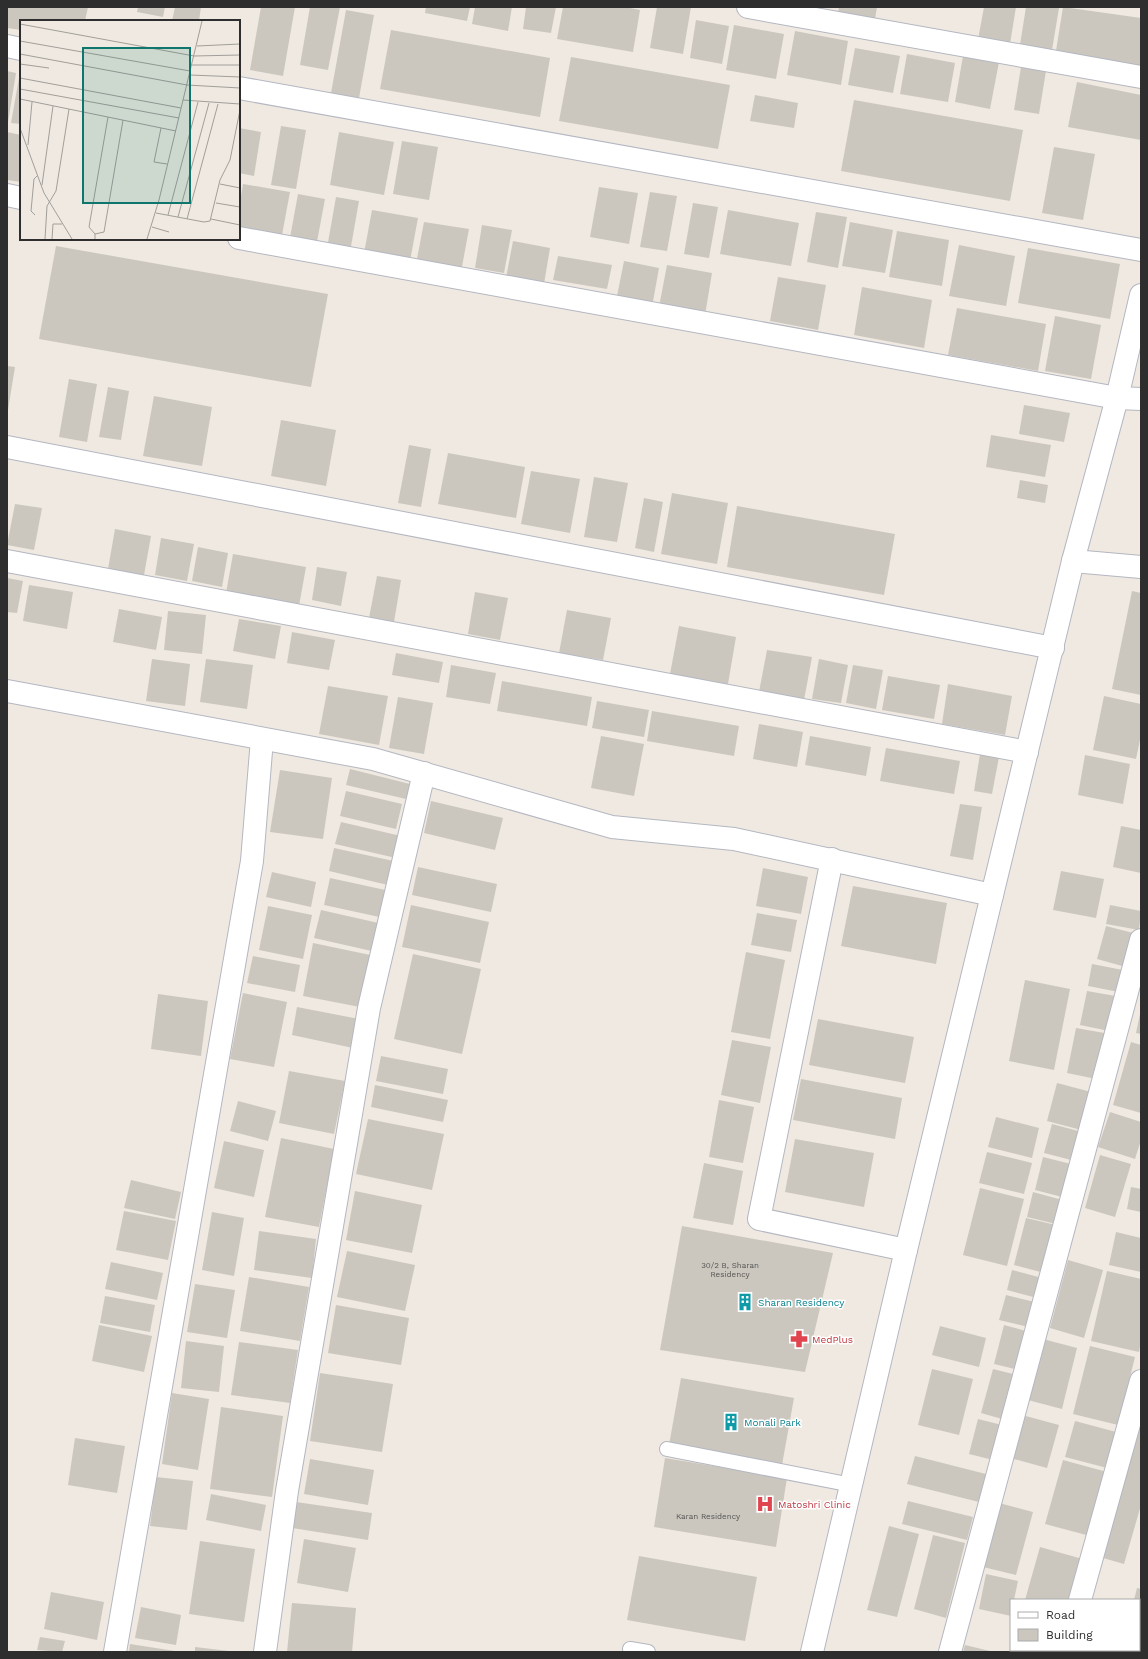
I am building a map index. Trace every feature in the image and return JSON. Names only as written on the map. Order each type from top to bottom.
[{"type":"street","points":[[748,7],[1141,77]]},
{"type":"street","points":[[7,46],[20,49]]},
{"type":"street","points":[[240,88],[1141,250]]},
{"type":"street","points":[[7,195],[20,198]]},
{"type":"street","points":[[240,238],[1117,398],[1141,399]]},
{"type":"street","points":[[812,1652],[906,1250],[992,895],[1073,561],[1117,398],[1141,295]]},
{"type":"street","points":[[7,447],[1053,648]]},
{"type":"street","points":[[7,561],[1027,752]]},
{"type":"street","points":[[1073,561],[1141,567]]},
{"type":"street","points":[[7,691],[262,740],[373,759],[612,827],[734,839],[832,859],[992,895]]},
{"type":"street","points":[[115,1652],[252,861],[262,740]]},
{"type":"street","points":[[265,1652],[287,1491],[369,1008],[424,774]]},
{"type":"street","points":[[832,859],[759,1219],[906,1250]]},
{"type":"street","points":[[950,1652],[1141,940]]},
{"type":"street","points":[[1080,1599],[1141,1381]]},
{"type":"lane","points":[[667,1449],[852,1485]]},
{"type":"lane","points":[[630,1649],[648,1652]]},
{"type":"building","points":[[7,7],[88,7],[85,20],[20,20],[20,30],[7,28]]},
{"type":"building","points":[[138,7],[165,7],[163,17],[137,12]]},
{"type":"building","points":[[175,7],[201,7],[199,20],[172,20]]},
{"type":"building","points":[[261,7],[295,7],[283,76],[250,70]]},
{"type":"building","points":[[310,7],[340,7],[328,70],[300,65]]},
{"type":"building","points":[[426,7],[470,7],[467,21],[425,13]]},
{"type":"building","points":[[475,7],[512,7],[508,31],[472,24]]},
{"type":"building","points":[[526,7],[556,7],[551,33],[523,29]]},
{"type":"building","points":[[563,7],[625,7],[640,10],[633,52],[557,39]]},
{"type":"building","points":[[657,7],[691,7],[683,54],[650,48]]},
{"type":"building","points":[[839,7],[877,7],[875,19],[838,13]]},
{"type":"building","points":[[984,7],[1016,7],[1009,50],[977,45]]},
{"type":"building","points":[[1026,7],[1059,8],[1051,56],[1019,51]]},
{"type":"building","points":[[1063,7],[1141,18],[1141,70],[1055,57]]},
{"type":"building","points":[[346,10],[374,15],[359,98],[331,93]]},
{"type":"building","points":[[696,20],[729,26],[722,64],[690,58]]},
{"type":"building","points":[[734,25],[784,34],[776,79],[726,70]]},
{"type":"building","points":[[391,30],[550,58],[540,117],[380,89]]},
{"type":"building","points":[[795,31],[848,41],[841,85],[787,75]]},
{"type":"building","points":[[855,48],[900,56],[893,93],[848,85]]},
{"type":"building","points":[[907,54],[955,63],[948,102],[900,94]]},
{"type":"building","points":[[963,56],[999,62],[990,109],[955,102]]},
{"type":"building","points":[[571,57],[730,85],[718,149],[559,121]]},
{"type":"building","points":[[1021,67],[1046,71],[1039,114],[1014,110]]},
{"type":"building","points":[[7,71],[16,73],[8,122],[7,122]]},
{"type":"building","points":[[20,72],[20,124],[11,123]]},
{"type":"building","points":[[1077,82],[1141,95],[1141,140],[1068,127]]},
{"type":"building","points":[[755,95],[798,103],[794,128],[750,121]]},
{"type":"building","points":[[854,100],[1023,130],[1010,201],[841,171]]},
{"type":"building","points":[[281,126],[306,130],[296,189],[271,185]]},
{"type":"building","points":[[240,128],[261,132],[254,176],[240,173]]},
{"type":"building","points":[[7,132],[20,135],[20,182],[7,180]]},
{"type":"building","points":[[339,132],[394,142],[384,195],[330,185]]},
{"type":"building","points":[[402,141],[438,147],[429,200],[393,194]]},
{"type":"building","points":[[1054,147],[1095,154],[1083,220],[1042,213]]},
{"type":"building","points":[[243,184],[290,192],[282,235],[240,227],[240,202]]},
{"type":"building","points":[[599,187],[638,193],[629,244],[590,237]]},
{"type":"building","points":[[650,192],[677,196],[667,251],[640,247]]},
{"type":"building","points":[[298,194],[325,199],[316,247],[289,243]]},
{"type":"building","points":[[336,197],[359,201],[350,252],[327,248]]},
{"type":"building","points":[[693,203],[718,207],[709,258],[684,254]]},
{"type":"building","points":[[372,210],[418,218],[410,261],[364,253]]},
{"type":"building","points":[[728,210],[799,223],[791,266],[720,254]]},
{"type":"building","points":[[816,212],[847,217],[838,268],[807,262]]},
{"type":"building","points":[[424,222],[469,229],[461,272],[416,264]]},
{"type":"building","points":[[850,222],[893,230],[885,273],[842,266]]},
{"type":"building","points":[[482,225],[512,230],[504,273],[475,268]]},
{"type":"building","points":[[897,231],[949,240],[942,286],[889,277]]},
{"type":"building","points":[[513,241],[550,248],[543,290],[505,283]]},
{"type":"building","points":[[959,245],[1015,256],[1006,306],[949,296]]},
{"type":"building","points":[[56,246],[328,294],[311,387],[39,339]]},
{"type":"building","points":[[1028,248],[1120,264],[1110,319],[1018,303]]},
{"type":"building","points":[[558,256],[612,265],[607,289],[553,280]]},
{"type":"building","points":[[624,261],[659,268],[652,307],[616,301]]},
{"type":"building","points":[[667,265],[712,273],[705,315],[659,307]]},
{"type":"building","points":[[778,277],[826,285],[818,330],[770,321]]},
{"type":"building","points":[[862,287],[932,300],[924,348],[854,335]]},
{"type":"building","points":[[957,308],[1046,324],[1038,371],[948,355]]},
{"type":"building","points":[[1055,316],[1101,325],[1091,379],[1045,371]]},
{"type":"building","points":[[7,366],[15,367],[8,410],[7,410]]},
{"type":"building","points":[[69,379],[97,384],[87,442],[59,437]]},
{"type":"building","points":[[108,387],[129,391],[121,440],[99,437]]},
{"type":"building","points":[[154,396],[212,407],[202,466],[143,456]]},
{"type":"building","points":[[1024,405],[1070,413],[1064,442],[1019,434]]},
{"type":"building","points":[[281,420],[336,430],[326,486],[271,476]]},
{"type":"building","points":[[991,435],[1051,445],[1045,477],[986,467]]},
{"type":"building","points":[[409,445],[431,449],[421,507],[398,503]]},
{"type":"building","points":[[448,453],[525,467],[516,518],[438,504]]},
{"type":"building","points":[[531,471],[580,479],[570,533],[521,524]]},
{"type":"building","points":[[594,477],[628,483],[617,542],[584,537]]},
{"type":"building","points":[[1020,480],[1048,485],[1045,503],[1017,498]]},
{"type":"building","points":[[672,493],[728,503],[717,564],[661,554]]},
{"type":"building","points":[[644,498],[663,502],[654,552],[635,548]]},
{"type":"building","points":[[15,504],[42,508],[34,550],[7,545]]},
{"type":"building","points":[[737,506],[895,534],[884,595],[727,567]]},
{"type":"building","points":[[115,529],[151,536],[144,575],[108,569]]},
{"type":"building","points":[[161,538],[194,544],[187,581],[155,575]]},
{"type":"building","points":[[198,547],[228,553],[222,587],[192,581]]},
{"type":"building","points":[[233,554],[306,567],[299,606],[226,593]]},
{"type":"building","points":[[317,567],[347,572],[341,606],[312,600]]},
{"type":"building","points":[[377,576],[401,580],[394,622],[369,618]]},
{"type":"building","points":[[7,578],[23,581],[17,613],[7,612]]},
{"type":"building","points":[[29,585],[73,592],[67,629],[23,621]]},
{"type":"building","points":[[1132,591],[1141,593],[1141,695],[1112,689]]},
{"type":"building","points":[[475,592],[508,598],[500,640],[468,634]]},
{"type":"building","points":[[119,609],[162,617],[156,650],[113,642]]},
{"type":"building","points":[[567,610],[611,618],[603,660],[559,653]]},
{"type":"building","points":[[168,611],[206,615],[202,654],[164,650]]},
{"type":"building","points":[[239,619],[281,626],[275,659],[233,651]]},
{"type":"building","points":[[679,626],[736,637],[728,684],[670,674]]},
{"type":"building","points":[[292,632],[335,640],[329,670],[287,663]]},
{"type":"building","points":[[767,650],[812,657],[804,700],[759,692]]},
{"type":"building","points":[[396,653],[443,662],[439,683],[392,675]]},
{"type":"building","points":[[152,659],[190,664],[185,706],[146,701]]},
{"type":"building","points":[[206,659],[253,665],[247,709],[200,702]]},
{"type":"building","points":[[819,659],[848,665],[841,703],[812,699]]},
{"type":"building","points":[[451,665],[496,673],[490,704],[446,697]]},
{"type":"building","points":[[853,665],[883,670],[876,709],[846,703]]},
{"type":"building","points":[[888,676],[940,685],[934,719],[882,710]]},
{"type":"building","points":[[502,681],[592,697],[587,726],[497,711]]},
{"type":"building","points":[[948,684],[1012,696],[1005,735],[942,724]]},
{"type":"building","points":[[328,686],[388,696],[379,745],[319,734]]},
{"type":"building","points":[[1104,696],[1141,704],[1141,735],[1136,759],[1093,750]]},
{"type":"building","points":[[398,697],[433,703],[424,754],[389,748]]},
{"type":"building","points":[[597,701],[649,710],[644,737],[592,728]]},
{"type":"building","points":[[652,711],[739,726],[734,756],[647,741]]},
{"type":"building","points":[[759,724],[803,732],[797,767],[753,759]]},
{"type":"building","points":[[601,736],[644,744],[634,796],[591,788]]},
{"type":"building","points":[[810,736],[871,747],[866,776],[805,765]]},
{"type":"building","points":[[886,748],[960,761],[954,794],[880,781]]},
{"type":"building","points":[[980,754],[999,757],[992,794],[974,791]]},
{"type":"building","points":[[1085,755],[1130,764],[1123,804],[1078,795]]},
{"type":"building","points":[[350,769],[410,784],[406,799],[346,785]]},
{"type":"building","points":[[280,770],[332,778],[323,839],[270,832]]},
{"type":"building","points":[[346,791],[402,804],[396,829],[340,816]]},
{"type":"building","points":[[431,801],[503,818],[495,850],[424,833]]},
{"type":"building","points":[[960,804],[982,807],[973,860],[950,856]]},
{"type":"building","points":[[341,822],[401,836],[396,858],[335,844]]},
{"type":"building","points":[[1121,826],[1141,830],[1141,873],[1113,867]]},
{"type":"building","points":[[334,848],[398,862],[392,886],[329,871]]},
{"type":"building","points":[[418,867],[497,884],[491,912],[412,895]]},
{"type":"building","points":[[763,868],[808,877],[801,914],[756,906]]},
{"type":"building","points":[[1061,871],[1104,879],[1096,918],[1053,910]]},
{"type":"building","points":[[272,872],[316,882],[311,907],[266,897]]},
{"type":"building","points":[[330,878],[390,891],[384,918],[324,905]]},
{"type":"building","points":[[853,886],[947,903],[936,964],[841,946]]},
{"type":"building","points":[[411,905],[489,922],[480,963],[402,947]]},
{"type":"building","points":[[1110,905],[1141,911],[1139,930],[1106,924]]},
{"type":"building","points":[[268,906],[312,915],[303,959],[259,950]]},
{"type":"building","points":[[321,910],[383,924],[376,952],[314,938]]},
{"type":"building","points":[[757,913],[797,920],[791,952],[751,945]]},
{"type":"building","points":[[1106,926],[1141,935],[1133,969],[1097,959]]},
{"type":"building","points":[[313,943],[375,956],[365,1008],[303,996]]},
{"type":"building","points":[[746,952],[785,960],[770,1039],[731,1032]]},
{"type":"building","points":[[413,954],[481,969],[462,1054],[394,1039]]},
{"type":"building","points":[[253,956],[300,965],[295,992],[247,983]]},
{"type":"building","points":[[1092,964],[1128,971],[1124,993],[1088,986]]},
{"type":"building","points":[[1025,980],[1070,989],[1054,1070],[1009,1061]]},
{"type":"building","points":[[1087,991],[1121,997],[1114,1032],[1080,1025]]},
{"type":"building","points":[[243,993],[287,1002],[274,1067],[230,1059]]},
{"type":"building","points":[[158,994],[208,1001],[201,1056],[151,1049]]},
{"type":"building","points":[[297,1007],[359,1019],[353,1048],[292,1035]]},
{"type":"building","points":[[1141,1014],[1141,1034],[1136,1033]]},
{"type":"building","points":[[818,1019],[914,1037],[905,1083],[809,1065]]},
{"type":"building","points":[[1076,1028],[1110,1034],[1101,1080],[1067,1073]]},
{"type":"building","points":[[732,1040],[771,1047],[760,1103],[721,1095]]},
{"type":"building","points":[[1131,1042],[1141,1045],[1141,1113],[1113,1105]]},
{"type":"building","points":[[381,1056],[448,1069],[443,1094],[376,1081]]},
{"type":"building","points":[[289,1071],[345,1081],[334,1134],[279,1123]]},
{"type":"building","points":[[801,1079],[902,1098],[895,1139],[793,1120]]},
{"type":"building","points":[[1057,1083],[1095,1093],[1085,1131],[1047,1121]]},
{"type":"building","points":[[375,1085],[448,1100],[443,1122],[371,1107]]},
{"type":"building","points":[[719,1100],[754,1107],[743,1163],[709,1157]]},
{"type":"building","points":[[238,1101],[276,1111],[268,1141],[230,1131]]},
{"type":"building","points":[[1110,1112],[1141,1122],[1141,1140],[1135,1159],[1098,1147]]},
{"type":"building","points":[[996,1117],[1039,1128],[1032,1158],[988,1147]]},
{"type":"building","points":[[368,1119],[444,1134],[432,1190],[356,1174]]},
{"type":"building","points":[[1052,1124],[1082,1132],[1075,1161],[1044,1153]]},
{"type":"building","points":[[281,1138],[334,1149],[319,1227],[265,1217]]},
{"type":"building","points":[[795,1139],[874,1153],[864,1207],[785,1192]]},
{"type":"building","points":[[224,1141],[264,1150],[254,1197],[214,1188]]},
{"type":"building","points":[[987,1152],[1032,1163],[1024,1194],[979,1183]]},
{"type":"building","points":[[1100,1155],[1131,1164],[1115,1217],[1085,1208]]},
{"type":"building","points":[[1043,1157],[1075,1165],[1066,1198],[1035,1190]]},
{"type":"building","points":[[704,1163],[743,1171],[733,1225],[693,1218]]},
{"type":"building","points":[[131,1180],[181,1192],[175,1219],[124,1208]]},
{"type":"building","points":[[1131,1187],[1141,1189],[1141,1212],[1127,1209]]},
{"type":"building","points":[[980,1188],[1024,1199],[1007,1266],[963,1255]]},
{"type":"building","points":[[355,1191],[422,1205],[412,1253],[346,1240]]},
{"type":"building","points":[[1033,1192],[1066,1201],[1060,1225],[1027,1217]]},
{"type":"building","points":[[124,1211],[176,1221],[168,1260],[116,1250]]},
{"type":"building","points":[[212,1212],[244,1218],[234,1276],[202,1270]]},
{"type":"building","points":[[1026,1218],[1060,1226],[1048,1274],[1014,1265]]},
{"type":"building","name":"Sharan Residency","points":[[682,1226],[833,1253],[805,1372],[660,1350]]},
{"type":"building","points":[[259,1231],[316,1239],[312,1278],[254,1270]]},
{"type":"building","points":[[1116,1232],[1141,1238],[1141,1272],[1109,1265]]},
{"type":"building","points":[[347,1251],[415,1265],[405,1311],[337,1297]]},
{"type":"building","points":[[1068,1260],[1103,1270],[1084,1338],[1050,1328]]},
{"type":"building","points":[[111,1262],[163,1273],[157,1300],[105,1289]]},
{"type":"building","points":[[1012,1270],[1046,1279],[1041,1299],[1007,1290]]},
{"type":"building","points":[[1107,1271],[1141,1279],[1141,1341],[1139,1352],[1091,1341]]},
{"type":"building","points":[[249,1277],[309,1287],[300,1341],[240,1331]]},
{"type":"building","points":[[195,1284],[235,1290],[227,1338],[187,1332]]},
{"type":"building","points":[[1006,1295],[1039,1303],[1033,1328],[999,1320]]},
{"type":"building","points":[[105,1296],[155,1305],[150,1332],[100,1323]]},
{"type":"building","points":[[336,1305],[409,1318],[401,1365],[328,1353]]},
{"type":"building","points":[[99,1325],[152,1336],[144,1372],[92,1361]]},
{"type":"building","points":[[1004,1325],[1033,1333],[1023,1371],[994,1364]]},
{"type":"building","points":[[940,1326],[986,1338],[979,1367],[932,1355]]},
{"type":"building","points":[[1039,1338],[1077,1348],[1062,1409],[1024,1399]]},
{"type":"building","points":[[186,1341],[224,1346],[219,1392],[181,1388]]},
{"type":"building","points":[[239,1342],[298,1350],[290,1403],[231,1395]]},
{"type":"building","points":[[1090,1346],[1135,1357],[1118,1425],[1073,1414]]},
{"type":"building","points":[[932,1369],[973,1379],[959,1435],[918,1425]]},
{"type":"building","points":[[993,1369],[1021,1376],[1009,1421],[981,1413]]},
{"type":"building","points":[[320,1373],[393,1384],[382,1452],[310,1441]]},
{"type":"building","name":"Monali Park","points":[[681,1378],[794,1398],[782,1465],[669,1445]]},
{"type":"building","points":[[172,1393],[209,1399],[198,1470],[162,1464]]},
{"type":"building","points":[[221,1407],[283,1416],[272,1497],[210,1489]]},
{"type":"building","points":[[1022,1415],[1059,1425],[1047,1468],[1010,1458]]},
{"type":"building","points":[[978,1419],[1006,1426],[997,1461],[969,1454]]},
{"type":"building","points":[[1075,1421],[1120,1433],[1111,1469],[1065,1457]]},
{"type":"building","points":[[1135,1421],[1141,1423],[1141,1505],[1124,1564],[1096,1556]]},
{"type":"building","points":[[75,1438],[125,1446],[117,1493],[68,1485]]},
{"type":"building","points":[[915,1456],[986,1474],[979,1502],[907,1484]]},
{"type":"building","points":[[665,1458],[787,1478],[776,1547],[654,1527]]},
{"type":"building","points":[[310,1459],[374,1470],[368,1505],[304,1494]]},
{"type":"building","points":[[1063,1460],[1107,1472],[1090,1536],[1045,1524]]},
{"type":"building","points":[[156,1477],[193,1481],[187,1530],[150,1526]]},
{"type":"building","points":[[211,1494],[266,1505],[261,1531],[206,1520]]},
{"type":"building","points":[[908,1501],[973,1517],[967,1540],[902,1524]]},
{"type":"building","points":[[296,1502],[372,1513],[368,1540],[292,1528]]},
{"type":"building","points":[[999,1503],[1033,1512],[1016,1575],[983,1567]]},
{"type":"building","points":[[889,1526],[919,1534],[897,1617],[867,1610]]},
{"type":"building","points":[[933,1535],[965,1543],[946,1618],[914,1609]]},
{"type":"building","points":[[304,1539],[356,1548],[348,1592],[297,1583]]},
{"type":"building","points":[[200,1541],[255,1549],[244,1622],[189,1614]]},
{"type":"building","points":[[1040,1547],[1086,1560],[1075,1599],[1025,1599]]},
{"type":"building","points":[[639,1556],[757,1577],[745,1641],[627,1620]]},
{"type":"building","points":[[986,1574],[1018,1581],[1014,1599],[1010,1599],[1010,1616],[979,1609]]},
{"type":"building","points":[[1137,1588],[1141,1589],[1141,1643],[1140,1599],[1134,1599]]},
{"type":"building","points":[[51,1592],[104,1602],[97,1640],[44,1629]]},
{"type":"building","points":[[292,1603],[356,1608],[352,1652],[287,1652]]},
{"type":"building","points":[[141,1607],[181,1615],[176,1645],[135,1638]]},
{"type":"building","points":[[40,1637],[65,1641],[62,1652],[37,1650]]},
{"type":"building","points":[[130,1644],[175,1651],[175,1652],[129,1652]]},
{"type":"building","points":[[965,1645],[990,1651],[990,1652],[963,1652]]},
{"type":"building","points":[[1141,1645],[1141,1652],[1120,1652],[1140,1651]]},
{"type":"building","points":[[195,1647],[229,1651],[229,1652],[195,1652]]},
{"type":"building","points":[[1070,1651],[1102,1651],[1102,1652]]},
{"type":"place","name":"Sharan Residency","points":[[745,1302]]},
{"type":"place","name":"MedPlus","points":[[799,1339]]},
{"type":"place","name":"Monali Park","points":[[731,1422]]},
{"type":"place","name":"Matoshri Clinic","points":[[765,1504]]}]
